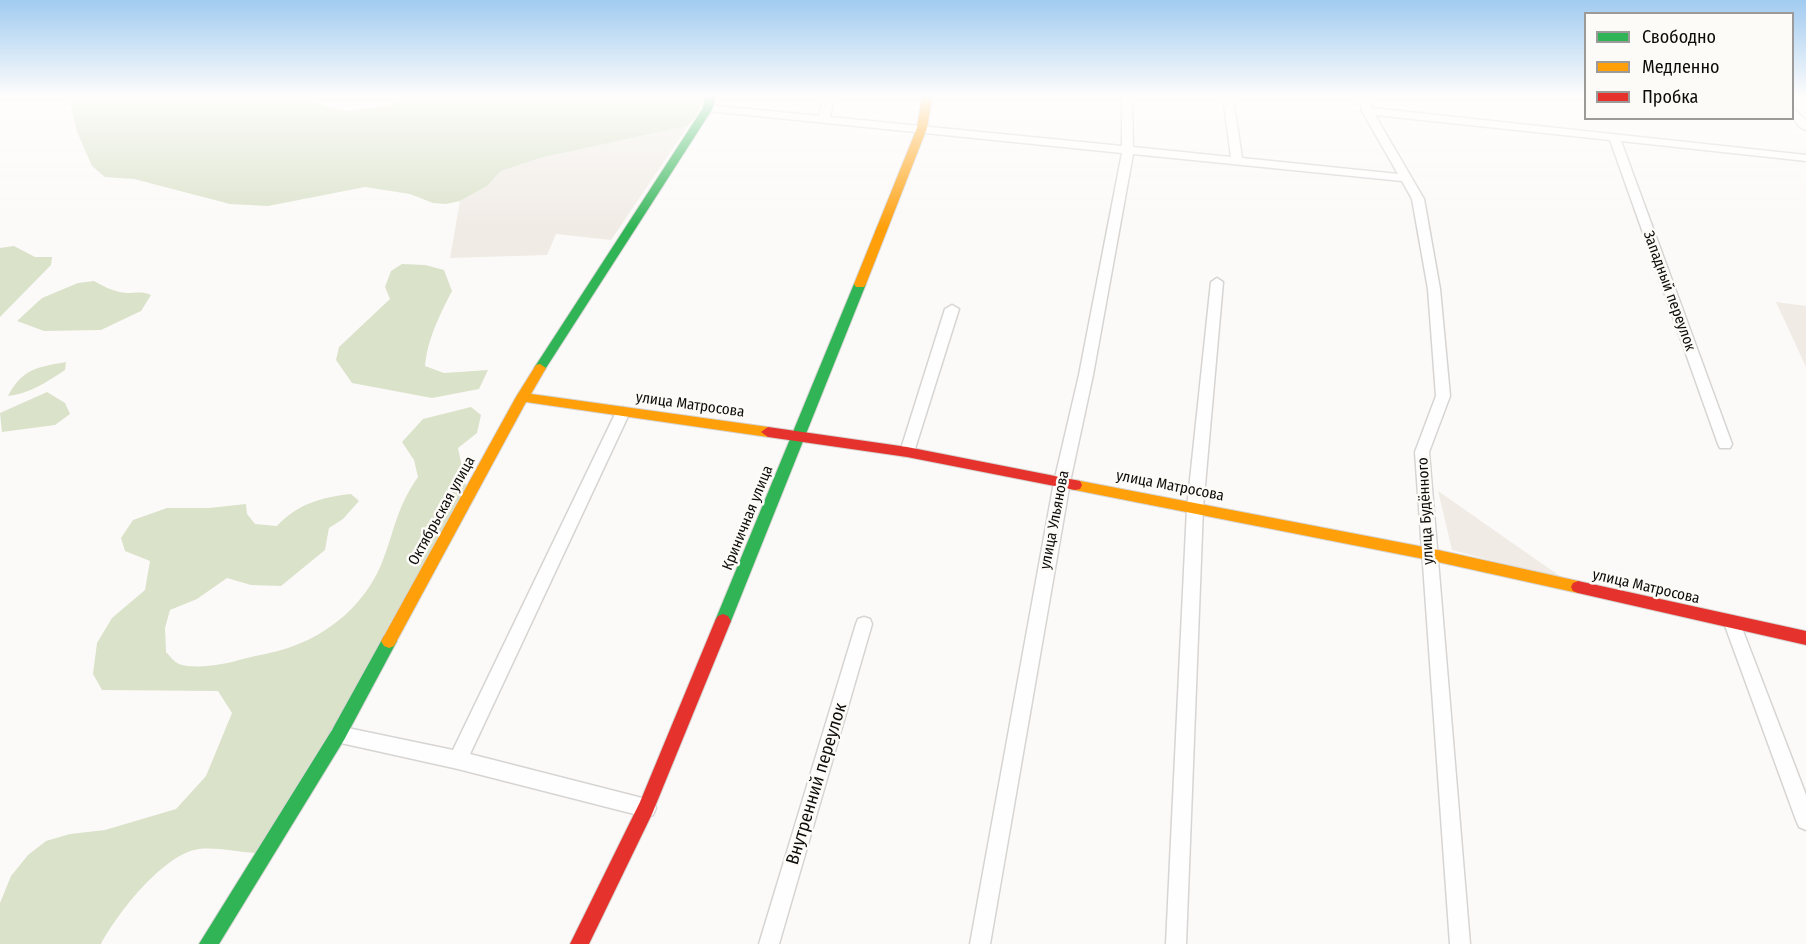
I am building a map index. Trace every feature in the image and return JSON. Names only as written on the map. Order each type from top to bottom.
[{"type":"street","name":"Октябрьская улица","points":[[208,944],[338,735],[522,397],[685,141]]},
{"type":"street","name":"Криничная улица","points":[[579,944],[646,808],[799,438],[916,141]]},
{"type":"street","points":[[1038,141],[1404,178]]},
{"type":"street","name":"улица Ульянова","points":[[980,944],[1062,482],[1086,375],[1128,151],[1128,141]]},
{"type":"street","points":[[1234,141],[1237,162]]},
{"type":"street","name":"улица Будённого","points":[[1385,141],[1418,199],[1434,289],[1443,396],[1422,452],[1460,944]]},
{"type":"street","name":"Западный переулок","points":[[1615,141],[1725,444]]},
{"type":"street","points":[[1651,141],[1806,158]]},
{"type":"street","points":[[1176,944],[1195,508],[1217,282]]},
{"type":"street","points":[[907,452],[951,309]]},
{"type":"street","name":"улица Матросова","points":[[522,397],[907,452],[1429,554],[1806,638]]},
{"type":"street","points":[[459,760],[623,412]]},
{"type":"street","points":[[1732,623],[1806,820]]},
{"type":"street","name":"Внутренний переулок","points":[[769,944],[864,624]]},
{"type":"street","points":[[338,735],[459,760],[646,808]]},
{"type":"shaded area","points":[[618,141],[678,141],[611,240],[556,234],[547,255],[450,258],[460,201],[487,186],[501,171],[540,158]]},
{"type":"shaded area","points":[[1776,302],[1806,306],[1806,367]]},
{"type":"shaded area","points":[[1438,491],[1567,581],[1452,550]]},
{"type":"green space","points":[[81,141],[618,141],[540,158],[501,171],[487,186],[460,201],[446,204],[433,203],[410,194],[365,187],[268,206],[230,204],[134,179],[105,177],[92,166]]},
{"type":"green space","points":[[14,246],[35,257],[52,257],[51,265],[0,317],[0,248]]},
{"type":"green space","points":[[402,264],[425,265],[444,270],[452,291],[431,337],[425,366],[444,373],[488,370],[479,389],[432,398],[352,383],[336,360],[339,347],[390,299],[385,287],[391,271]]},
{"type":"green space","points":[[94,281],[118,292],[151,295],[141,311],[101,330],[44,331],[17,321],[42,298],[78,283]]},
{"type":"green space","points":[[66,362],[65,370],[45,383],[23,393],[8,396],[19,380],[31,371]]},
{"type":"green space","points":[[47,392],[65,403],[70,414],[55,425],[2,432],[0,413]]},
{"type":"green space","points":[[471,407],[481,415],[477,433],[458,448],[470,505],[255,853],[199,849],[185,853],[156,873],[142,887],[118,917],[101,944],[0,944],[0,903],[11,876],[28,855],[46,841],[70,834],[105,830],[176,809],[206,776],[232,713],[218,691],[102,690],[93,674],[97,643],[112,618],[145,590],[150,561],[125,551],[121,538],[133,520],[167,508],[209,508],[246,504],[247,514],[255,524],[277,526],[293,512],[311,503],[351,494],[359,501],[343,519],[329,528],[325,550],[281,586],[251,585],[227,578],[197,599],[170,610],[165,628],[166,652],[177,663],[186,666],[220,664],[288,648],[331,627],[355,605],[374,580],[404,500],[418,477],[414,460],[402,442],[423,419]]},
{"type":"traffic: fast","points":[[540,368],[687,141]]},
{"type":"traffic: fast","points":[[723,621],[860,284]]},
{"type":"traffic: fast","points":[[208,944],[338,735],[389,641]]},
{"type":"traffic: slow","points":[[860,284],[917,141]]},
{"type":"traffic: slow","points":[[389,641],[540,368]]},
{"type":"traffic: slow","points":[[522,397],[768,432]]},
{"type":"traffic: slow","points":[[1075,485],[1429,554],[1578,587]]},
{"type":"traffic: jam","points":[[768,432],[907,452],[1075,485]]},
{"type":"traffic: jam","points":[[1578,587],[1806,638]]},
{"type":"traffic: jam","points":[[579,944],[646,808],[723,621]]}]
